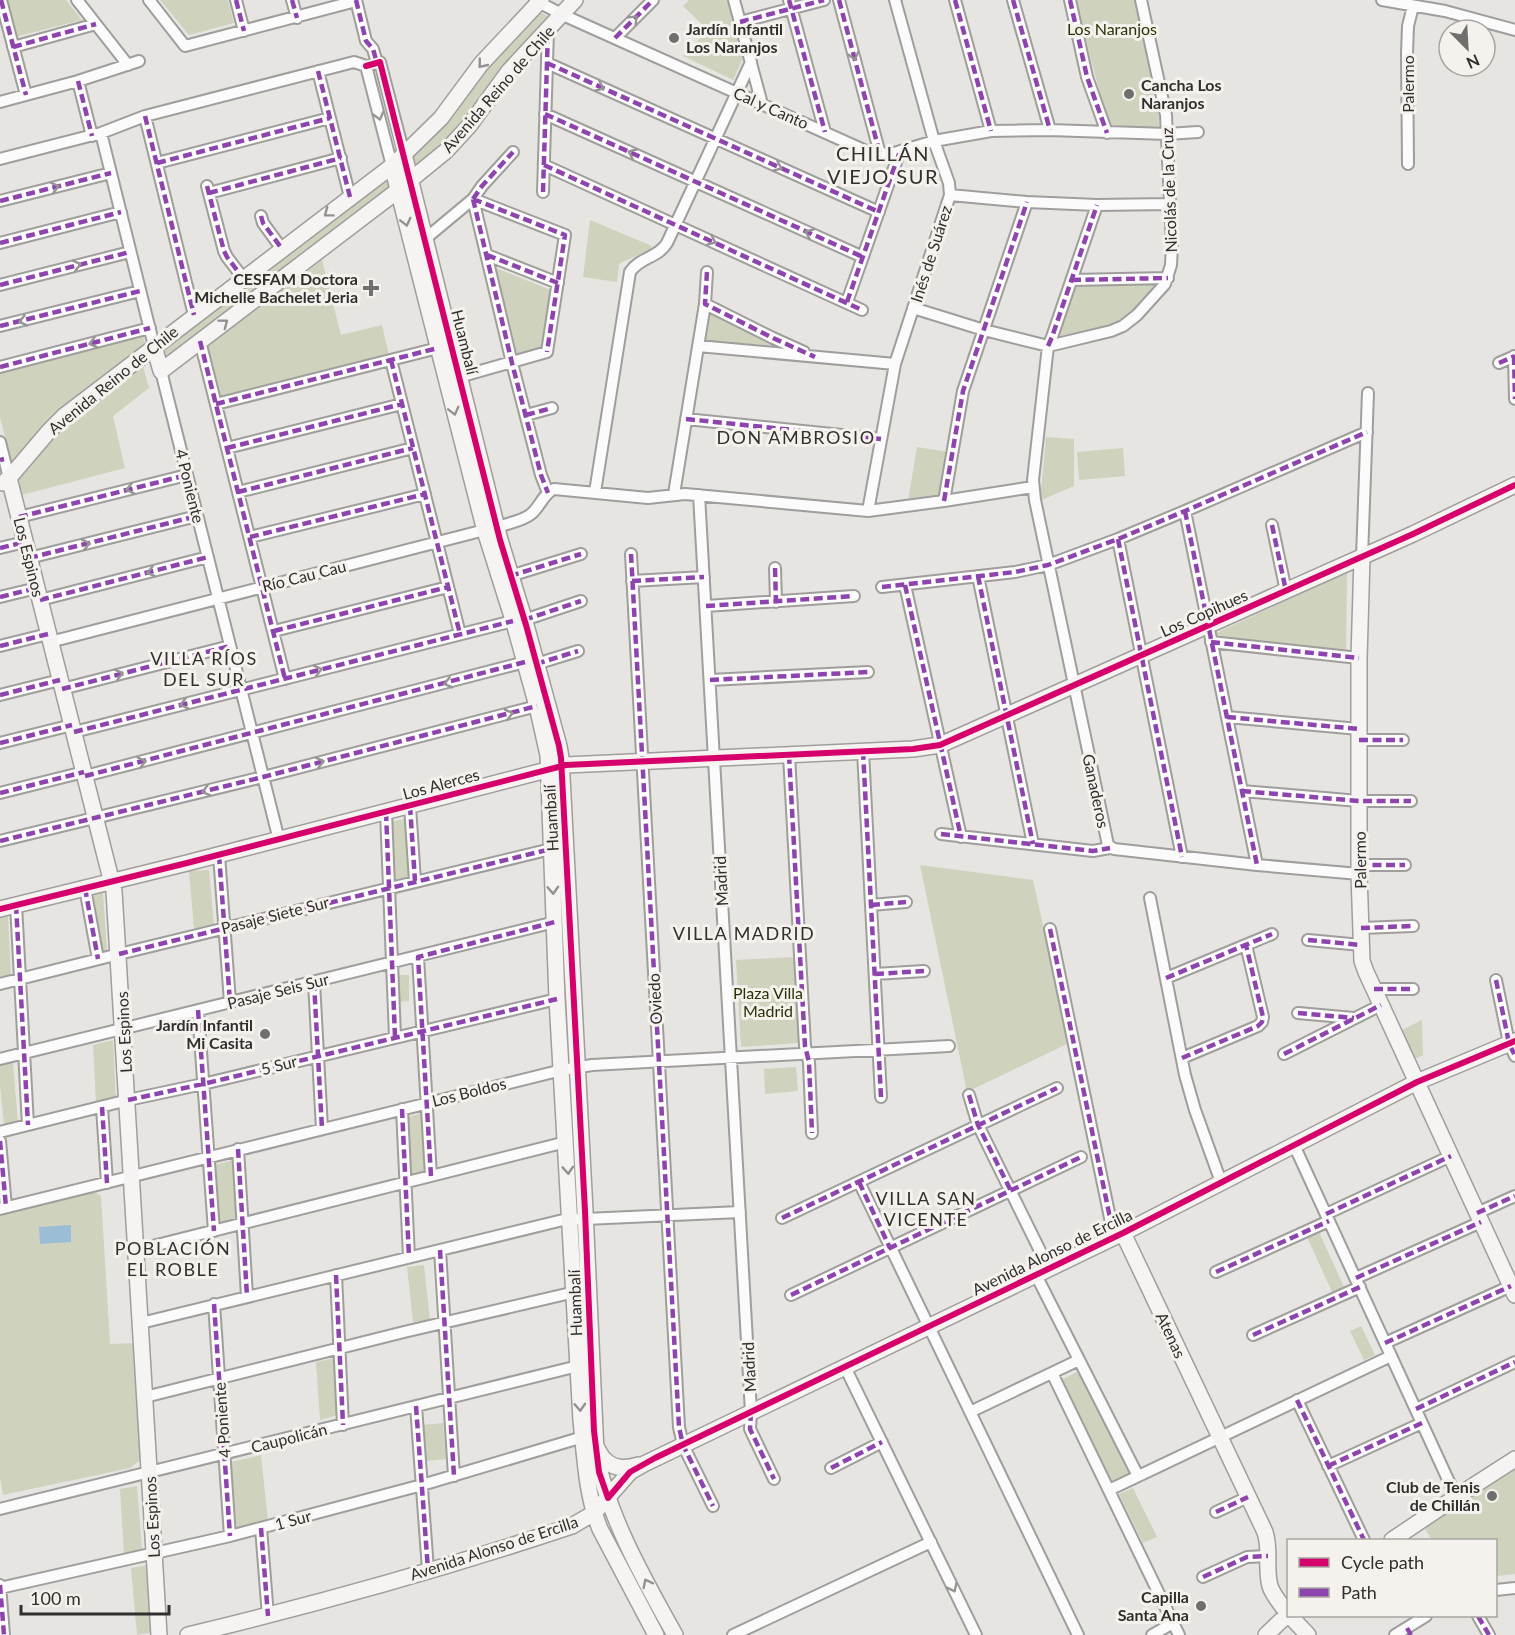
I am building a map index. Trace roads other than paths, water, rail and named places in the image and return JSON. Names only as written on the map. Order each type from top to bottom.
[{"type":"street","points":[[1,0],[26,95]]},
{"type":"street","points":[[77,0],[128,65]]},
{"type":"street","points":[[149,0],[185,46],[356,1]]},
{"type":"street","points":[[236,0],[244,31]]},
{"type":"street","points":[[292,0],[297,18]]},
{"type":"street","name":"Avenida Reino de Chile","points":[[161,371],[446,151],[462,135],[510,72],[575,0]]},
{"type":"street","points":[[615,38],[653,0]]},
{"type":"street","points":[[734,0],[762,104]]},
{"type":"street","points":[[740,22],[790,5],[824,0]]},
{"type":"street","points":[[838,0],[880,154]]},
{"type":"street","name":"Inés de Suárez","points":[[868,511],[895,364],[950,195],[949,183],[934,141],[895,0]]},
{"type":"street","points":[[955,0],[991,131]]},
{"type":"street","points":[[1013,0],[1050,130]]},
{"type":"street","points":[[1070,0],[1087,77],[1107,133]]},
{"type":"street","name":"Nicolás de la Cruz","points":[[913,308],[984,330],[1048,346],[1123,327],[1150,303],[1165,284],[1171,265],[1172,246],[1167,134],[1162,94],[1141,0]]},
{"type":"street","points":[[1382,0],[1445,10],[1515,30]]},
{"type":"street","name":"Huambalí","points":[[356,1],[366,41],[373,49],[367,64],[392,166],[404,185],[425,239],[459,377],[491,529],[510,576],[519,620]]},
{"type":"street","name":"Avenida Reino de Chile","points":[[5,481],[57,422],[194,315],[392,166],[441,118],[481,64],[538,1]]},
{"type":"street","name":"Cal y Canto","points":[[538,1],[563,15],[866,151],[880,154],[991,131],[1050,130],[1167,134],[1198,132]]},
{"type":"street","points":[[790,5],[825,132]]},
{"type":"street","name":"Palermo","points":[[1408,164],[1407,53],[1408,26],[1413,6]]},
{"type":"street","points":[[13,47],[96,24]]},
{"type":"street","points":[[543,192],[548,30]]},
{"type":"street","points":[[0,102],[140,61]]},
{"type":"street","points":[[0,159],[96,134],[145,116],[354,62],[367,64],[380,62],[404,154]]},
{"type":"street","points":[[595,492],[630,272],[636,264],[660,252],[668,243],[751,62]]},
{"type":"street","points":[[547,63],[879,212]]},
{"type":"street","points":[[318,71],[350,197]]},
{"type":"street","name":"4 Poniente","points":[[78,81],[111,174],[279,840]]},
{"type":"street","points":[[545,114],[863,257]]},
{"type":"street","points":[[145,116],[194,315]]},
{"type":"street","points":[[157,162],[330,118]]},
{"type":"street","points":[[847,302],[900,151]]},
{"type":"street","points":[[425,239],[473,199],[513,152]]},
{"type":"street","name":"Huambalí","points":[[404,154],[404,185],[438,348],[530,663],[559,746],[551,849],[558,999],[570,1069],[566,1142],[578,1218],[574,1292],[578,1366],[589,1440],[608,1498],[633,1556],[675,1635]]},
{"type":"street","points":[[243,278],[227,257],[208,190],[340,158]]},
{"type":"street","points":[[544,165],[862,310]]},
{"type":"street","points":[[0,201],[111,174]]},
{"type":"street","points":[[950,195],[1097,205],[1169,204]]},
{"type":"street","points":[[473,199],[512,363],[541,475],[548,493],[557,489],[648,498],[674,494],[699,495],[868,511],[1033,487]]},
{"type":"street","points":[[459,377],[547,352],[565,235],[473,199]]},
{"type":"street","points":[[944,501],[963,391],[1027,202]]},
{"type":"street","name":"Ganaderos","points":[[1097,205],[1048,346],[1033,487],[1107,842],[1110,848],[1257,865],[1359,870],[1405,865]]},
{"type":"street","points":[[0,243],[120,212]]},
{"type":"street","points":[[261,216],[263,223],[282,249]]},
{"type":"street","points":[[0,285],[130,252]]},
{"type":"street","points":[[486,255],[558,282]]},
{"type":"street","points":[[674,494],[705,304],[707,272]]},
{"type":"street","points":[[1072,280],[1168,278]]},
{"type":"street","points":[[0,326],[140,291]]},
{"type":"street","points":[[705,304],[815,357]]},
{"type":"street","points":[[0,367],[150,328]]},
{"type":"street","points":[[200,341],[285,679]]},
{"type":"street","points":[[698,346],[895,364]]},
{"type":"street","points":[[216,404],[438,348]]},
{"type":"street","points":[[1499,363],[1514,356],[1515,399]]},
{"type":"street","points":[[391,360],[460,634]]},
{"type":"street","name":"Palermo","points":[[1368,393],[1359,658],[1359,870],[1361,945],[1364,966],[1513,1290]]},
{"type":"street","points":[[227,448],[402,404]]},
{"type":"street","points":[[526,415],[552,408]]},
{"type":"street","points":[[686,419],[881,439]]},
{"type":"street","points":[[882,587],[1015,572],[1048,565],[1185,511],[1366,432]]},
{"type":"street","name":"Los Espinos","points":[[0,442],[5,481],[19,517],[116,901],[159,1635]]},
{"type":"street","points":[[238,492],[413,448]]},
{"type":"street","points":[[19,517],[187,475]]},
{"type":"street","name":"Los Copihues","points":[[898,750],[940,745],[1362,557],[1515,485]]},
{"type":"street","name":"Río Cau Cau","points":[[0,646],[49,638],[218,598],[491,529],[531,515],[548,493]]},
{"type":"street","points":[[250,537],[425,494]]},
{"type":"street","name":"Madrid","points":[[699,495],[751,1412],[750,1429],[774,1479]]},
{"type":"street","points":[[1185,511],[1257,865]]},
{"type":"street","points":[[29,558],[197,516]]},
{"type":"street","points":[[1272,525],[1286,591]]},
{"type":"street","points":[[1118,539],[1182,856]]},
{"type":"street","points":[[0,548],[25,542]]},
{"type":"street","points":[[510,576],[581,554]]},
{"type":"street","name":"Oviedo","points":[[631,554],[679,1427],[683,1445],[713,1506]]},
{"type":"street","points":[[0,597],[38,594],[208,557]]},
{"type":"street","points":[[775,568],[776,602]]},
{"type":"street","points":[[978,576],[1033,844]]},
{"type":"street","points":[[632,581],[704,577]]},
{"type":"street","points":[[904,585],[961,837]]},
{"type":"street","points":[[274,631],[448,587]]},
{"type":"street","points":[[706,606],[854,596]]},
{"type":"street","points":[[0,743],[73,729],[241,690],[519,620],[581,602]]},
{"type":"street","points":[[1211,642],[1359,658]]},
{"type":"street","points":[[0,694],[61,684],[230,646]]},
{"type":"street","points":[[0,793],[252,733],[578,651]]},
{"type":"street","name":"Huambalí","points":[[530,663],[537,706],[556,768],[589,1440],[586,1480],[594,1513],[605,1539],[656,1635]]},
{"type":"street","points":[[710,680],[868,672]]},
{"type":"street","points":[[0,841],[263,777],[537,706]]},
{"type":"street","points":[[1227,717],[1403,740]]},
{"type":"street","name":"Los Alerces","points":[[0,909],[577,764],[898,750]]},
{"type":"street","points":[[863,751],[881,1097]]},
{"type":"street","points":[[789,754],[812,1133]]},
{"type":"street","points":[[1242,791],[1359,801],[1411,801]]},
{"type":"street","points":[[410,806],[415,881]]},
{"type":"street","points":[[386,812],[395,1037]]},
{"type":"street","points":[[941,834],[1093,851],[1110,848]]},
{"type":"street","name":"Pasaje Siete Sur","points":[[0,984],[551,849]]},
{"type":"street","points":[[219,855],[230,1002]]},
{"type":"street","points":[[85,888],[98,959]]},
{"type":"street","points":[[1150,898],[1182,1058],[1195,1110],[1221,1182]]},
{"type":"street","points":[[872,905],[906,902]]},
{"type":"street","points":[[16,905],[28,1125]]},
{"type":"street","name":"Pasaje Seis Sur","points":[[0,1059],[555,922]]},
{"type":"street","points":[[1361,928],[1413,926]]},
{"type":"street","points":[[1050,929],[1118,1235]]},
{"type":"street","points":[[1166,978],[1272,934]]},
{"type":"street","points":[[1308,940],[1361,945]]},
{"type":"street","points":[[1182,1058],[1258,1026],[1262,1022],[1263,1017],[1246,945]]},
{"type":"street","points":[[418,957],[431,1176]]},
{"type":"street","points":[[875,974],[924,971]]},
{"type":"street","points":[[1496,980],[1513,1047]]},
{"type":"street","points":[[314,982],[322,1129]]},
{"type":"street","points":[[1374,989],[1413,989]]},
{"type":"street","name":"5 Sur","points":[[0,1132],[558,999]]},
{"type":"street","points":[[1284,1054],[1381,1005]]},
{"type":"street","points":[[198,1010],[214,1231]]},
{"type":"street","points":[[1298,1012],[1354,1018]]},
{"type":"street","name":"Los Boldos","points":[[3,1208],[570,1069],[731,1057],[949,1046]]},
{"type":"street","name":"Avenida Alonso de Ercilla","points":[[188,1635],[268,1616],[428,1570],[580,1522],[594,1513],[630,1472],[644,1464],[1118,1235],[1417,1082],[1513,1047]]},
{"type":"street","points":[[782,1218],[1056,1088]]},
{"type":"street","points":[[969,1095],[978,1125],[1011,1191],[1079,1360],[1137,1476]]},
{"type":"street","points":[[102,1107],[107,1183]]},
{"type":"street","points":[[402,1109],[409,1257]]},
{"type":"street","points":[[0,1142],[3,1208]]},
{"type":"street","points":[[137,1250],[566,1142]]},
{"type":"street","points":[[1294,1145],[1456,1497]]},
{"type":"street","points":[[238,1149],[248,1296]]},
{"type":"street","points":[[1216,1272],[1451,1156]]},
{"type":"street","points":[[791,1295],[1082,1157]]},
{"type":"street","points":[[859,1182],[1078,1635]]},
{"type":"street","points":[[1253,1335],[1358,1283],[1515,1196]]},
{"type":"street","points":[[141,1323],[578,1218],[740,1212]]},
{"type":"street","name":"Atenas","points":[[1118,1235],[1265,1532],[1268,1543],[1270,1587],[1287,1612]]},
{"type":"street","points":[[440,1250],[454,1476]]},
{"type":"street","points":[[336,1275],[344,1425]]},
{"type":"street","points":[[1385,1343],[1513,1290]]},
{"type":"street","points":[[145,1397],[574,1292]]},
{"type":"street","name":"4 Poniente","points":[[214,1304],[231,1536]]},
{"type":"street","points":[[1108,1490],[1391,1356]]},
{"type":"street","points":[[970,1412],[1079,1360]]},
{"type":"street","points":[[1416,1409],[1515,1362]]},
{"type":"street","name":"Caupolicán","points":[[0,1509],[578,1366]]},
{"type":"street","points":[[845,1367],[976,1635]]},
{"type":"street","points":[[1052,1373],[1179,1635]]},
{"type":"street","points":[[1297,1400],[1364,1539]]},
{"type":"street","points":[[416,1406],[428,1570]]},
{"type":"street","points":[[1328,1466],[1422,1423]]},
{"type":"street","points":[[589,1440],[604,1461],[614,1467],[627,1469],[644,1464]]},
{"type":"street","name":"1 Sur","points":[[0,1587],[231,1536],[589,1440]]},
{"type":"street","points":[[831,1468],[882,1442]]},
{"type":"street","points":[[1393,1539],[1515,1459]]},
{"type":"street","points":[[1215,1512],[1248,1497]]},
{"type":"street","points":[[261,1528],[268,1616]]},
{"type":"street","points":[[734,1635],[930,1542]]},
{"type":"street","points":[[1203,1577],[1247,1557],[1268,1556]]},
{"type":"street","points":[[0,1587],[4,1635]]},
{"type":"street","points":[[1497,1590],[1515,1588]]},
{"type":"street","points":[[1266,1635],[1287,1617]]},
{"type":"street","name":"Atenas","points":[[1291,1617],[1308,1635]]},
{"type":"street","points":[[1395,1635],[1409,1631],[1425,1617]]},
{"type":"street","points":[[1479,1617],[1490,1635]]},
{"type":"street","points":[[1152,1635],[1173,1623]]},
{"type":"water","points":[[71,1225],[71,1242],[40,1244],[39,1227]]},
{"type":"place","name":"Jardín Infantil Los Naranjos","points":[[674,38]]},
{"type":"place","name":"Cancha Los Naranjos","points":[[1129,94]]},
{"type":"place","name":"CESFAM Doctora Michelle Bachelet Jeria","points":[[371,288]]},
{"type":"place","name":"Jardín Infantil Mi Casita","points":[[265,1034]]},
{"type":"place","name":"Club de Tenis de Chillán","points":[[1492,1496]]},
{"type":"place","name":"Capilla Santa Ana","points":[[1201,1606]]},
{"type":"district","name":"CHILLÁN VIEJO SUR","points":[[883,166]]},
{"type":"district","name":"DON AMBROSIO","points":[[796,438]]},
{"type":"district","name":"VILLA RÍOS DEL SUR","points":[[204,669]]},
{"type":"district","name":"VILLA MADRID","points":[[744,934]]},
{"type":"district","name":"VILLA SAN VICENTE","points":[[926,1209]]},
{"type":"district","name":"POBLACIÓN EL ROBLE","points":[[173,1259]]},
{"type":"park label","name":"Los Naranjos","points":[[1112,29]]},
{"type":"park label","name":"Plaza Villa Madrid","points":[[768,1002]]}]
